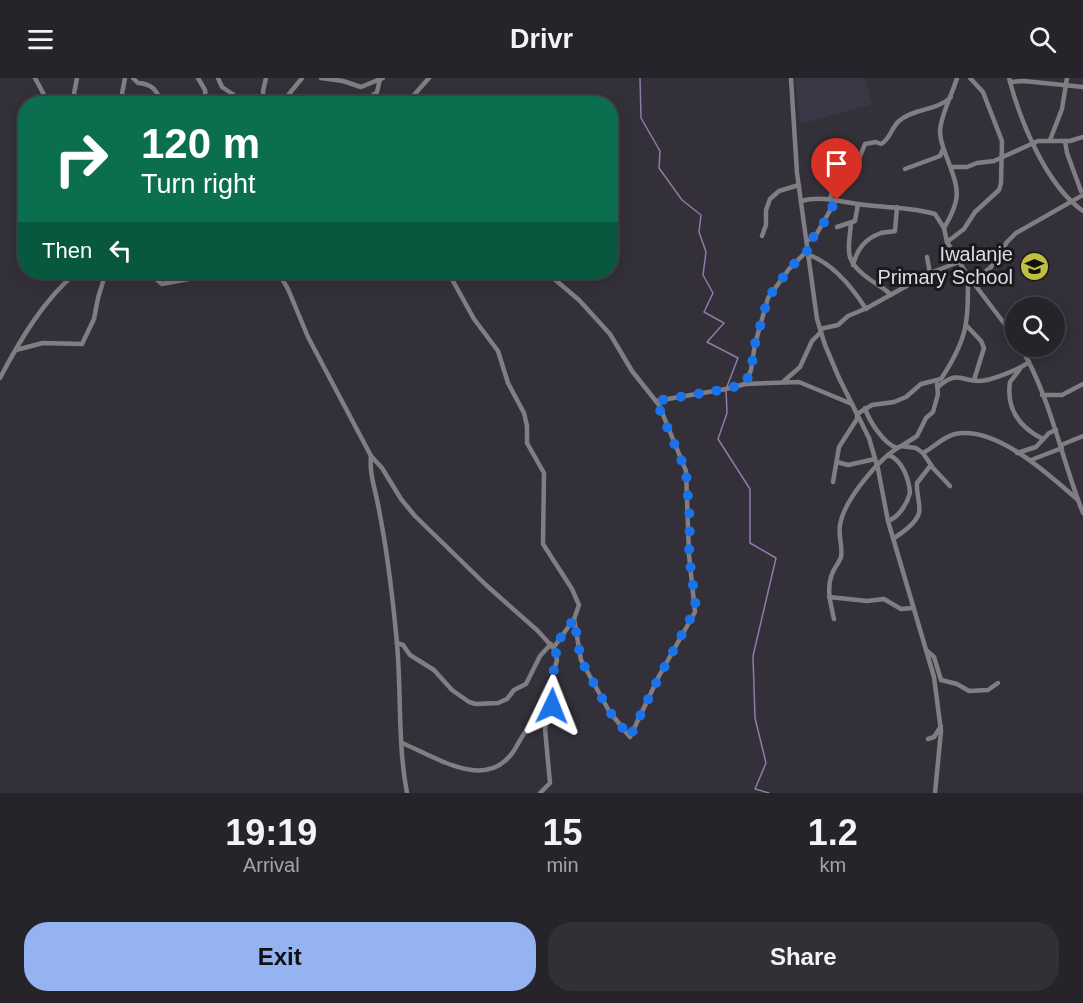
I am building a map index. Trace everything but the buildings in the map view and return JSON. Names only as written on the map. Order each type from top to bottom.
[{"type":"street","points":[[35,78],[45,96]]},
{"type":"street","points":[[74,96],[77,78]]},
{"type":"street","points":[[117,78],[124,80],[121,96]]},
{"type":"street","points":[[133,78],[138,83],[154,87],[160,96]]},
{"type":"street","points":[[198,78],[206,96]]},
{"type":"street","points":[[218,78],[222,87],[234,96]]},
{"type":"street","points":[[263,96],[266,78]]},
{"type":"street","points":[[287,96],[302,78]]},
{"type":"street","points":[[321,78],[344,81],[362,87],[382,79]]},
{"type":"street","points":[[413,96],[429,78]]},
{"type":"street","points":[[791,78],[799,185],[820,331],[839,378],[868,438],[876,462],[888,521],[934,677],[941,726],[935,793]]},
{"type":"street","points":[[944,228],[958,198],[943,149],[940,130],[957,78]]},
{"type":"street","points":[[947,242],[964,229],[975,212],[999,190],[1003,156],[1002,141],[989,106],[979,87],[970,78]]},
{"type":"street","points":[[1050,140],[1060,116],[1067,78]]},
{"type":"street","points":[[372,96],[382,79]]},
{"type":"street","points":[[1083,87],[1010,80],[1032,143],[1058,187],[1069,201],[1083,211]]},
{"type":"street","points":[[830,198],[840,173],[845,170],[854,171],[865,144],[876,141],[881,144],[885,142],[893,127],[904,118],[940,105],[951,97]]},
{"type":"street","points":[[949,165],[952,168],[967,167],[994,161],[1032,143],[1050,140],[1065,141],[1083,136]]},
{"type":"street","points":[[973,282],[994,263],[1012,236],[1082,191],[1067,153],[1065,141]]},
{"type":"street","points":[[905,168],[940,156],[943,149]]},
{"type":"street","points":[[762,236],[770,199],[779,191],[799,185]]},
{"type":"street","points":[[801,201],[830,198],[858,204],[933,213],[938,217],[944,228],[947,242],[968,276],[1005,324]]},
{"type":"street","points":[[807,241],[816,235],[837,200]]},
{"type":"street","points":[[837,227],[851,224],[856,220],[858,204]]},
{"type":"street","points":[[853,265],[861,245],[880,234],[895,231],[897,207]]},
{"type":"street","points":[[851,224],[849,254],[853,265],[891,295]]},
{"type":"street","points":[[808,252],[848,282],[866,309]]},
{"type":"street","points":[[745,384],[751,370],[755,344],[768,298],[789,269],[808,252]]},
{"type":"street","points":[[927,257],[930,273]]},
{"type":"street","points":[[784,381],[800,367],[810,343],[820,331],[838,325],[848,316],[866,309],[930,273],[959,262]]},
{"type":"street","points":[[837,462],[848,465],[876,462],[918,436],[926,418],[933,412],[937,384],[956,356],[966,325],[968,276]]},
{"type":"street","points":[[0,378],[50,300],[70,279]]},
{"type":"street","points":[[16,350],[43,343],[82,344],[94,319],[104,279]]},
{"type":"street","points":[[156,279],[162,284],[190,279]]},
{"type":"street","points":[[282,279],[308,337],[371,456],[382,468],[401,499],[415,516],[552,646],[557,656],[550,687],[552,706],[544,734],[550,783],[540,793]]},
{"type":"street","points":[[397,643],[403,645],[410,655],[434,670],[452,690],[476,704],[498,703],[526,684],[540,656],[552,646],[574,619],[579,605],[543,544],[544,472],[527,443],[524,413],[508,383],[498,351],[474,319],[452,279]]},
{"type":"street","points":[[554,279],[598,320],[614,340],[632,371],[656,401],[686,471],[690,521],[689,555],[696,608],[630,737],[609,711],[581,660],[574,619]]},
{"type":"street","points":[[966,325],[981,341],[984,348],[974,380]]},
{"type":"street","points":[[1026,357],[1056,430],[1083,513]]},
{"type":"street","points":[[1029,362],[1010,382],[1011,410],[1042,439]]},
{"type":"street","points":[[833,482],[839,447],[857,419],[857,414],[865,408],[906,397],[921,384],[937,384],[954,377],[985,380],[1022,367]]},
{"type":"street","points":[[656,401],[745,384],[784,381],[808,384],[852,404]]},
{"type":"street","points":[[1042,395],[1067,394],[1083,384]]},
{"type":"street","points":[[865,408],[874,426],[889,444],[916,448],[923,453],[950,486]]},
{"type":"street","points":[[1017,453],[1035,447],[1042,439],[1056,430]]},
{"type":"street","points":[[923,453],[952,435],[970,432],[985,435],[1030,460],[1078,500]]},
{"type":"street","points":[[1030,460],[1083,436]]},
{"type":"street","points":[[888,455],[895,457],[900,463],[910,493],[905,505],[893,520],[888,521]]},
{"type":"street","points":[[371,456],[370,470],[386,548],[397,643],[404,778],[407,793]]},
{"type":"street","points":[[834,619],[830,597],[831,578],[841,558],[840,522],[876,462]]},
{"type":"street","points":[[894,538],[918,516],[917,483],[931,465]]},
{"type":"street","points":[[830,597],[867,601],[884,599],[901,609],[913,608]]},
{"type":"street","points":[[926,650],[934,657],[941,680],[957,684],[969,691],[988,690],[998,683]]},
{"type":"street","points":[[402,743],[448,767],[476,776],[496,771],[503,766],[512,757],[529,727],[538,721],[546,724]]},
{"type":"street","points":[[928,739],[934,737],[941,726]]},
{"type":"shaded area","points":[[795,78],[865,78],[872,104],[800,124]]},
{"type":"shaded area","name":"Iwalanje Primary School","points":[[1043,253],[1047,274],[1025,279],[1020,258]]},
{"type":"waterway","points":[[640,78],[641,118],[660,151],[659,168],[682,200],[701,215],[699,232],[706,252],[703,275],[713,293],[704,312],[724,323],[707,342],[738,358],[726,389],[727,413],[718,439],[750,489],[750,543],[776,558],[753,656],[755,718],[766,763],[755,789],[769,793]]},
{"type":"place","name":"Iwalanje Primary School","points":[[1034,266]]},
{"type":"route","points":[[552,706],[550,687],[557,660],[554,647],[574,619],[581,660],[609,711],[630,737],[659,676],[696,608],[689,555],[690,521],[686,471],[663,412],[656,401],[745,384],[750,376],[755,344],[768,298],[789,269],[808,250],[807,241],[816,235],[831,206],[837,200]]}]
